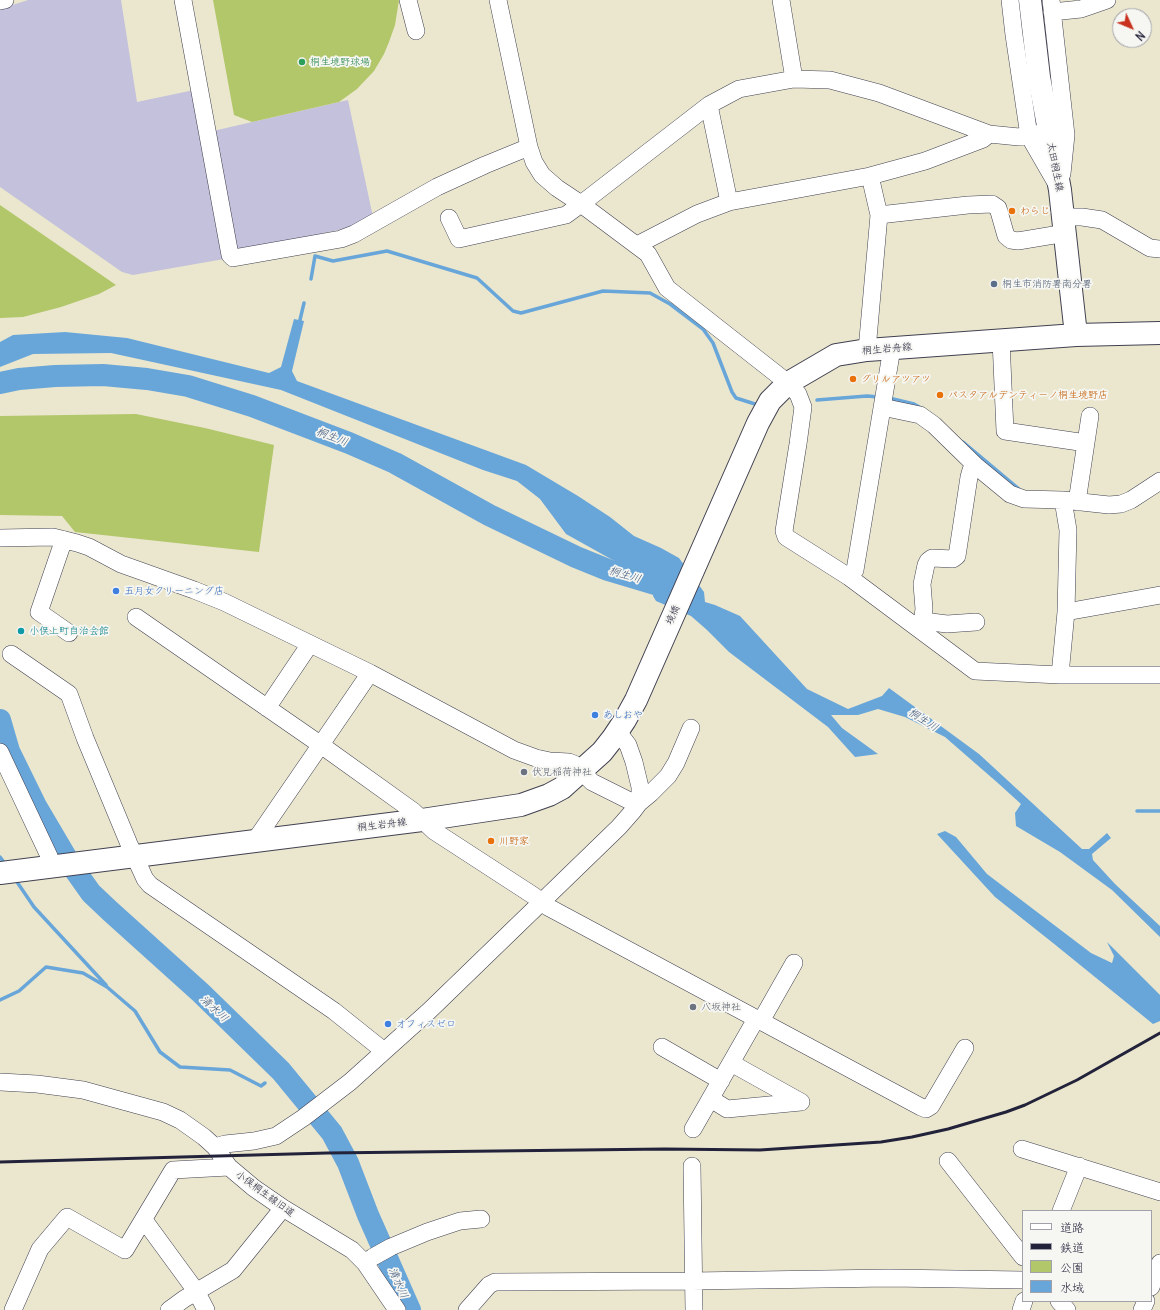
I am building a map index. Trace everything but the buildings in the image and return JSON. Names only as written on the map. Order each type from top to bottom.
[{"type":"main road","name":"太田桐生線","points":[[1030,0],[1047,132],[1060,190],[1065,224],[1076,335]]},
{"type":"main road","name":"桐生岩舟線","points":[[711,529],[758,423],[770,401],[788,383],[836,356],[867,350],[1001,340],[1076,335],[1160,333]]},
{"type":"main road","name":"境橋","points":[[636,700],[711,529]]},
{"type":"main road","name":"桐生岩舟線","points":[[54,866],[254,842],[422,820],[520,805],[536,800],[562,788],[602,752],[618,732],[636,700]]},
{"type":"main road","points":[[0,873],[54,866]]},
{"type":"street","points":[[0,2],[5,0]]},
{"type":"street","points":[[183,0],[230,255],[233,258],[341,239],[354,234],[437,187],[529,147]]},
{"type":"street","points":[[408,0],[416,31]]},
{"type":"street","points":[[498,0],[529,147],[534,162],[542,175],[557,188],[637,244],[648,254],[667,288],[788,383],[798,394],[803,407],[784,531],[786,537],[922,626],[975,671],[1060,675],[1160,675]]},
{"type":"street","points":[[781,0],[794,79]]},
{"type":"street","points":[[1010,0],[1025,110],[1047,132]]},
{"type":"street","points":[[1047,132],[1052,6],[1081,9],[1107,0]]},
{"type":"street","points":[[449,218],[459,239],[566,215],[709,105],[739,89],[794,79],[830,80],[879,93],[989,134],[1019,137],[1047,132]]},
{"type":"street","points":[[709,105],[729,202]]},
{"type":"street","points":[[637,244],[697,214],[729,202],[870,176],[925,161],[983,139],[989,134]]},
{"type":"street","points":[[867,350],[879,215],[870,176]]},
{"type":"street","points":[[879,215],[968,205],[992,204],[998,208],[1006,236],[1011,240],[1018,241],[1082,217],[1102,220],[1150,248],[1160,249]]},
{"type":"street","points":[[1001,340],[1005,431],[1086,443]]},
{"type":"street","points":[[849,577],[855,570],[892,348]]},
{"type":"street","points":[[882,407],[920,415],[934,425],[976,466],[1010,494],[1024,499],[1070,501],[1109,505],[1121,504],[1131,500],[1160,482]]},
{"type":"street","points":[[1060,675],[1066,607],[1070,501],[1086,443],[1090,416]]},
{"type":"street","points":[[922,626],[924,609],[922,584],[926,565],[932,558],[953,559],[957,556],[968,477],[971,470],[976,466]]},
{"type":"street","points":[[0,538],[52,537],[62,539],[89,547],[121,564],[224,602],[370,673],[514,750],[536,758],[574,764],[592,782],[631,802],[639,803]]},
{"type":"street","points":[[62,539],[62,545],[38,612],[69,633]]},
{"type":"street","points":[[1066,607],[1160,595]]},
{"type":"street","points":[[136,617],[321,745],[413,811],[434,831],[534,896],[540,902],[926,1109],[931,1106],[965,1048]]},
{"type":"street","points":[[922,626],[976,622]]},
{"type":"street","points":[[267,708],[310,644]]},
{"type":"street","points":[[11,654],[69,694],[85,738],[135,856],[145,879],[150,885],[334,1012],[384,1051]]},
{"type":"street","points":[[254,842],[370,673]]},
{"type":"street","points":[[215,1147],[276,1136],[322,1105],[350,1082],[428,1011],[619,827],[639,803],[668,776],[676,763],[691,728]]},
{"type":"street","points":[[618,732],[628,745],[634,762],[640,787],[639,803]]},
{"type":"street","points":[[0,752],[54,866]]},
{"type":"street","points":[[693,1129],[731,1063],[794,963]]},
{"type":"street","points":[[662,1048],[721,1081]]},
{"type":"street","points":[[711,1099],[728,1109],[801,1102],[731,1063]]},
{"type":"street","name":"小俣桐生線旧道","points":[[0,1082],[37,1084],[83,1090],[163,1112],[180,1120],[215,1147],[229,1167],[254,1188],[283,1208],[369,1260],[397,1310]]},
{"type":"street","points":[[1022,1149],[1160,1192]]},
{"type":"street","points":[[948,1161],[1022,1256]]},
{"type":"street","points":[[692,1166],[692,1281],[694,1310]]},
{"type":"street","points":[[1061,1210],[1079,1166]]},
{"type":"street","points":[[14,1310],[40,1249],[67,1217],[125,1250],[173,1170],[229,1167]]},
{"type":"street","points":[[169,1310],[175,1304],[233,1270],[283,1208]]},
{"type":"street","points":[[369,1260],[391,1247],[427,1232],[460,1221],[481,1219]]},
{"type":"street","points":[[144,1220],[196,1292],[206,1310]]},
{"type":"street","points":[[1152,1284],[1160,1263]]},
{"type":"street","points":[[467,1310],[489,1285],[495,1282],[889,1278],[1022,1280]]},
{"type":"street","points":[[1060,1302],[1067,1310]]},
{"type":"shaded area","points":[[28,0],[121,0],[137,102],[194,90],[224,259],[133,275],[122,272],[0,187],[0,9]]},
{"type":"shaded area","points":[[348,100],[373,217],[348,228],[240,251],[235,248],[213,131]]},
{"type":"green space","name":"桐生境野球場","points":[[213,0],[399,0],[395,25],[384,54],[374,71],[357,89],[339,102],[252,122],[234,115]]},
{"type":"green space","points":[[0,205],[116,285],[99,294],[61,307],[23,317],[0,318]]},
{"type":"green space","points":[[136,414],[205,428],[274,445],[259,552],[75,532],[62,516],[0,515],[0,416]]},
{"type":"water","points":[[294,319],[304,321],[292,371],[297,381],[526,465],[610,517],[634,536],[679,558],[704,592],[705,602],[740,616],[807,689],[848,709],[882,696],[889,688],[979,754],[1082,849],[1089,849],[1107,833],[1111,838],[1092,854],[1093,860],[1115,884],[1160,926],[1160,937],[1112,890],[1060,852],[1016,826],[1015,813],[1021,804],[945,737],[905,717],[878,709],[858,715],[831,715],[842,728],[878,754],[855,757],[828,727],[729,652],[691,616],[656,601],[653,596],[655,586],[636,573],[566,534],[540,499],[517,481],[483,470],[281,390],[111,353],[33,354],[0,367],[0,342],[13,335],[65,332],[127,338],[269,373],[281,367]]},
{"type":"water","points":[[945,831],[956,837],[987,874],[1091,953],[1112,963],[1114,956],[1107,942],[1160,995],[1160,1021],[1153,1024],[995,897],[937,834]]},
{"type":"waterway","points":[[311,279],[315,256],[333,261],[387,251],[477,278],[513,311],[521,313],[603,291],[650,293],[670,304],[703,329],[713,343],[732,392],[736,398],[755,404]]},
{"type":"waterway","points":[[299,324],[304,303]]},
{"type":"waterway","name":"桐生川","points":[[0,383],[19,379],[55,376],[103,375],[147,379],[188,386],[252,406],[349,443],[395,463],[489,515],[576,557],[608,570],[675,590]]},
{"type":"waterway","points":[[817,400],[867,396],[879,397]]},
{"type":"waterway","points":[[889,398],[914,404],[921,408]]},
{"type":"waterway","points":[[963,442],[1019,489]]},
{"type":"waterway","name":"清水川","points":[[0,720],[9,751],[36,806],[69,862],[91,893],[201,993],[281,1071],[332,1133],[348,1163],[368,1215],[410,1310]]},
{"type":"waterway","points":[[1137,811],[1160,811]]},
{"type":"waterway","points":[[0,857],[6,865]]},
{"type":"waterway","points":[[15,879],[34,907],[106,985]]},
{"type":"waterway","points":[[0,1000],[19,991],[46,967],[83,973],[107,987],[135,1011],[160,1052],[180,1067],[230,1070],[261,1086],[265,1083]]},
{"type":"railway","points":[[0,1162],[327,1153],[665,1149],[760,1150],[881,1142],[948,1129],[1025,1105],[1077,1080],[1160,1033]]},
{"type":"place","name":"桐生境野球場","points":[[302,62]]},
{"type":"place","name":"わらじ","points":[[1012,211]]},
{"type":"place","name":"桐生市消防署南分署","points":[[994,284]]},
{"type":"place","name":"グリルアツアツ","points":[[853,379]]},
{"type":"place","name":"パスタアルデンティーノ桐生境野店","points":[[940,395]]},
{"type":"place","name":"五月女クリーニング店","points":[[116,591]]},
{"type":"place","name":"小俣上町自治会館","points":[[21,631]]},
{"type":"place","name":"あしおや","points":[[595,715]]},
{"type":"place","name":"伏見稲荷神社","points":[[524,772]]},
{"type":"place","name":"川野家","points":[[491,841]]},
{"type":"place","name":"八坂神社","points":[[693,1007]]},
{"type":"place","name":"オフィスゼロ","points":[[388,1024]]}]
